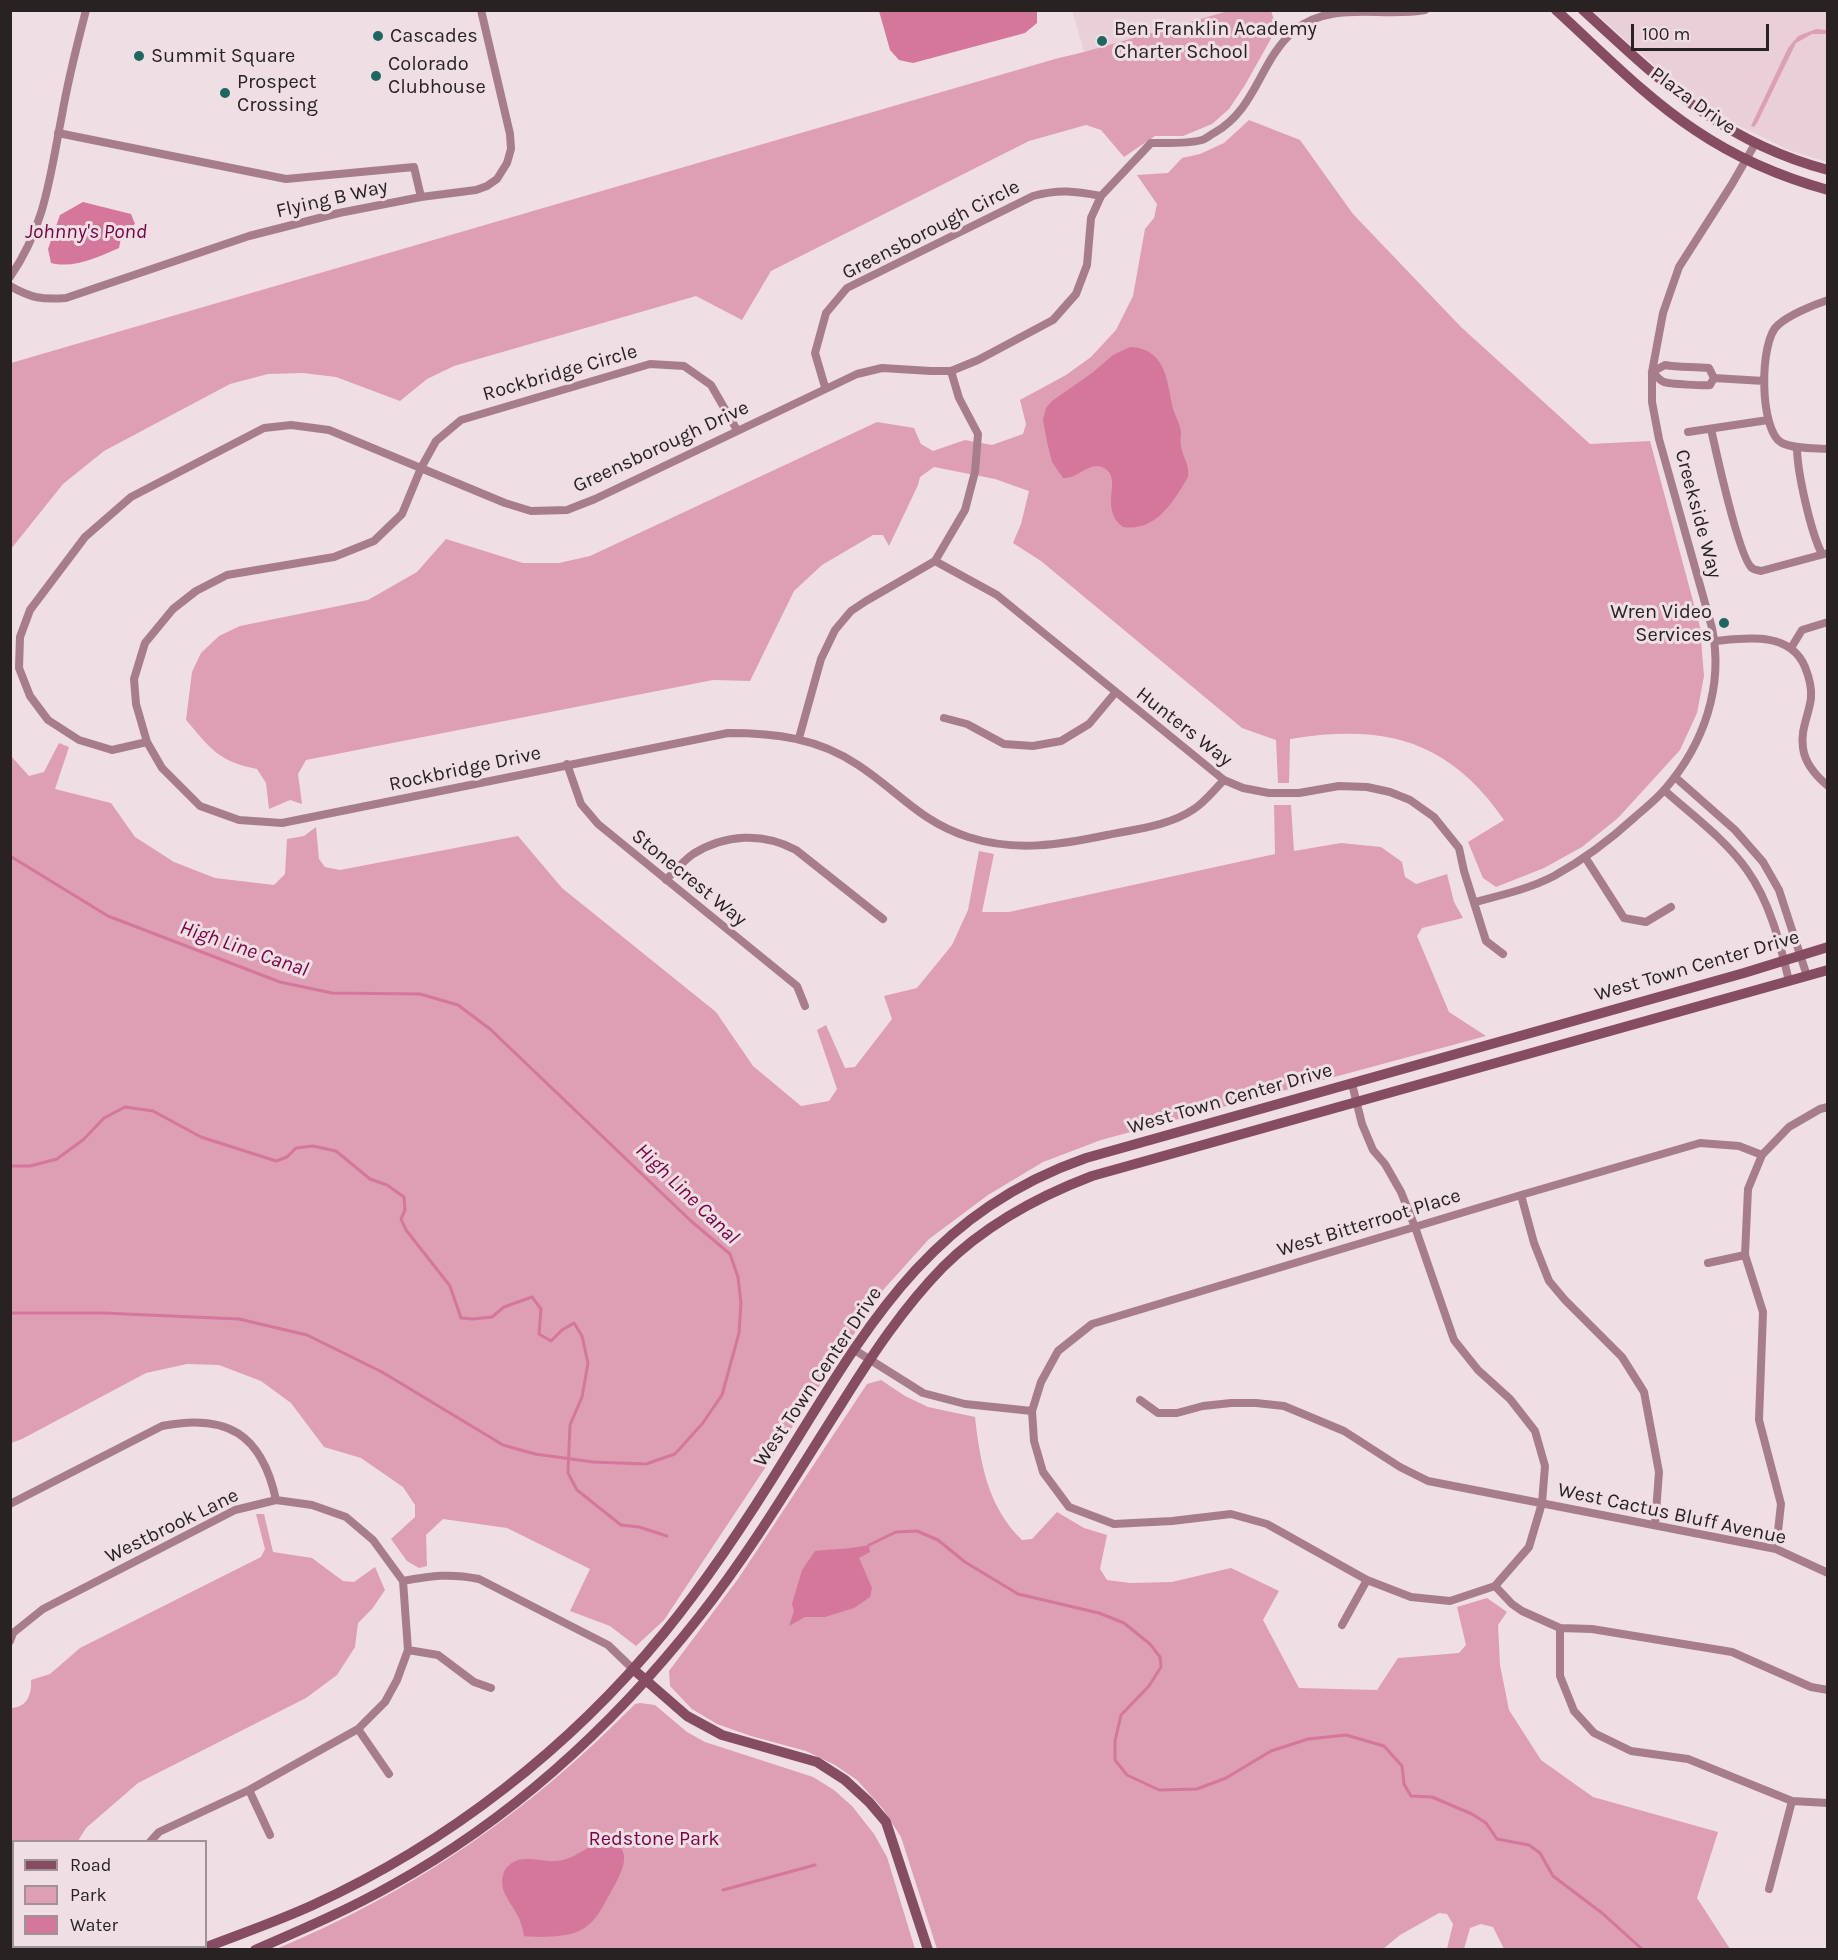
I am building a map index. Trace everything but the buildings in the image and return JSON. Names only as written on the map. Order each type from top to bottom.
[{"type":"street","points":[[10,277],[23,259],[41,218],[70,69],[86,10]]},
{"type":"street","name":"Flying B Way","points":[[10,286],[33,298],[50,300],[66,298],[249,236],[339,213],[422,196],[476,190],[487,186],[497,179],[507,163],[511,149],[510,134],[482,10]]},
{"type":"street","name":"Greensborough Drive","points":[[147,742],[112,750],[79,740],[48,720],[30,696],[15,668],[21,637],[30,610],[85,537],[131,497],[264,428],[291,425],[329,430],[531,511],[567,510],[595,499],[825,387],[857,374],[882,368],[930,372],[951,371],[978,360],[1053,320],[1076,294],[1087,265],[1091,218],[1101,196],[1151,143],[1202,140],[1225,127],[1243,110],[1271,58],[1296,30],[1320,17],[1346,11],[1425,10]]},
{"type":"street","name":"Plaza Drive","points":[[1556,10],[1681,121],[1747,160],[1779,174],[1827,190]]},
{"type":"street","name":"Plaza Drive","points":[[1583,10],[1692,106],[1719,124],[1755,144],[1827,170]]},
{"type":"street","points":[[58,133],[286,179],[414,167],[422,196]]},
{"type":"street","name":"Creekside Way","points":[[1476,902],[1520,890],[1553,876],[1617,834],[1675,777],[1690,755],[1703,728],[1712,703],[1716,676],[1714,641],[1659,439],[1652,402],[1652,372],[1663,313],[1679,267],[1755,144]]},
{"type":"street","name":"Greensborough Circle","points":[[825,387],[815,353],[826,313],[847,288],[1033,196],[1070,190],[1101,196]]},
{"type":"street","points":[[1827,300],[1776,326],[1770,338],[1764,381],[1768,420],[1772,434],[1780,442],[1797,447],[1827,449]]},
{"type":"street","name":"Rockbridge Circle","points":[[421,468],[436,441],[461,420],[650,364],[684,366],[711,385],[737,429]]},
{"type":"street","points":[[1665,365],[1685,368],[1695,366],[1709,368],[1714,378],[1710,385],[1702,386],[1692,383],[1664,382],[1652,372],[1665,365]]},
{"type":"street","points":[[799,738],[821,658],[835,630],[851,611],[866,600],[935,561],[965,510],[977,462],[978,434],[959,398],[951,371]]},
{"type":"street","points":[[1714,378],[1764,381]]},
{"type":"street","points":[[1688,432],[1768,420]]},
{"type":"street","points":[[1711,429],[1745,558],[1752,568],[1761,571],[1825,554],[1804,495],[1798,467],[1797,447]]},
{"type":"street","name":"Rockbridge Drive","points":[[421,468],[402,514],[374,541],[334,557],[227,575],[195,591],[173,609],[145,642],[134,679],[136,704],[147,742],[162,768],[200,806],[239,820],[282,823],[728,733],[761,733],[799,738],[826,747],[859,765],[928,820],[968,837],[1007,846],[1039,846],[1065,844],[1179,818],[1196,808],[1224,780]]},
{"type":"street","name":"Hunters Way","points":[[935,561],[997,595],[1224,780],[1243,788],[1269,793],[1299,793],[1339,786],[1367,787],[1390,792],[1410,801],[1434,818],[1460,848],[1464,871],[1476,902],[1486,941],[1503,954]]},
{"type":"street","points":[[1791,648],[1802,630],[1827,622]]},
{"type":"street","points":[[1714,641],[1751,637],[1786,644],[1801,658],[1811,686],[1809,710],[1804,722],[1802,737],[1803,750],[1812,770],[1827,786]]},
{"type":"street","points":[[944,718],[967,724],[1004,744],[1033,746],[1062,741],[1089,724],[1115,693]]},
{"type":"street","name":"Stonecrest Way","points":[[567,764],[581,804],[598,824],[797,986],[805,1006]]},
{"type":"street","points":[[1675,777],[1735,830],[1763,862],[1779,890],[1807,976]]},
{"type":"street","points":[[1664,790],[1720,840],[1747,870],[1766,903],[1789,981]]},
{"type":"street","points":[[666,880],[691,856],[714,843],[740,837],[760,838],[781,843],[796,850],[883,920]]},
{"type":"street","points":[[1585,857],[1624,918],[1646,922],[1671,907]]},
{"type":"street","name":"West Town Center Drive","points":[[207,1947],[315,1904],[384,1869],[446,1831],[490,1799],[573,1731],[633,1669],[674,1620],[787,1456],[854,1349],[902,1284],[931,1253],[980,1213],[1026,1184],[1086,1158],[1744,973],[1827,947]]},
{"type":"street","name":"West Town Center Drive","points":[[255,1950],[323,1921],[392,1886],[445,1854],[524,1797],[589,1741],[646,1681],[701,1615],[754,1540],[901,1314],[944,1266],[989,1229],[1033,1201],[1092,1176],[1827,970]]},
{"type":"street","points":[[854,1349],[923,1393],[965,1404],[1032,1411],[1035,1441],[1043,1472],[1069,1507],[1114,1524],[1172,1521],[1231,1514],[1267,1524],[1367,1580],[1411,1596],[1449,1601],[1495,1586],[1529,1547],[1542,1503],[1545,1466],[1535,1431],[1510,1399],[1478,1370],[1454,1340],[1401,1192],[1385,1164],[1373,1150],[1362,1124],[1352,1083]]},
{"type":"street","points":[[1776,1549],[1781,1504],[1759,1420],[1764,1312],[1745,1255],[1748,1189],[1762,1155],[1790,1127],[1827,1107]]},
{"type":"street","name":"West Bitterroot Place","points":[[1032,1411],[1041,1382],[1058,1351],[1092,1324],[1521,1194],[1700,1143],[1739,1146],[1762,1155]]},
{"type":"street","points":[[1521,1194],[1534,1243],[1549,1281],[1622,1357],[1644,1392],[1659,1472],[1655,1525]]},
{"type":"street","points":[[1708,1263],[1745,1255]]},
{"type":"street","name":"West Cactus Bluff Avenue","points":[[1140,1400],[1158,1413],[1177,1413],[1203,1406],[1231,1403],[1284,1406],[1344,1431],[1400,1467],[1428,1481],[1776,1549],[1827,1572]]},
{"type":"street","points":[[10,1504],[162,1426],[186,1421],[209,1422],[232,1430],[256,1448],[270,1475],[276,1500]]},
{"type":"street","name":"Westbrook Lane","points":[[12,1635],[43,1609],[235,1510],[276,1500],[312,1505],[346,1517],[373,1540],[403,1581]]},
{"type":"street","points":[[152,1840],[159,1832],[249,1790],[358,1729],[385,1702],[397,1680],[408,1650],[403,1581],[457,1574],[479,1579],[608,1645],[687,1716],[722,1735],[817,1762],[845,1780],[870,1802],[886,1822],[928,1950]]},
{"type":"street","points":[[1342,1624],[1367,1580]]},
{"type":"street","points":[[1495,1586],[1522,1611],[1560,1629],[1592,1629],[1732,1652],[1811,1687],[1827,1690]]},
{"type":"street","points":[[1560,1629],[1560,1676],[1574,1711],[1594,1733],[1631,1751],[1688,1760],[1792,1801],[1827,1803]]},
{"type":"street","points":[[408,1650],[438,1655],[474,1682],[491,1688]]},
{"type":"street","points":[[358,1729],[389,1774]]},
{"type":"street","points":[[249,1790],[270,1835]]},
{"type":"street","points":[[1769,1889],[1792,1801]]},
{"type":"shaded area","name":"Ben Franklin Academy Charter School","points":[[1072,10],[1228,11],[1084,52]]},
{"type":"shaded area","points":[[1593,11],[1827,11],[1827,162],[1791,151],[1725,119],[1693,98],[1666,76]]},
{"type":"green space","points":[[1228,11],[1271,11],[1277,28],[1229,109],[1212,124],[1183,136],[1155,136],[1124,157],[1101,130],[1086,125],[1029,141],[771,271],[742,320],[696,296],[454,366],[427,379],[400,401],[336,377],[303,373],[268,374],[230,384],[104,451],[63,484],[11,549],[11,363],[1055,59]]},
{"type":"green space","points":[[1816,29],[1827,30],[1827,34],[1812,34],[1796,43],[1757,123],[1754,127],[1751,126],[1788,48],[1798,36]]},
{"type":"green space","points":[[1249,120],[1300,140],[1353,214],[1461,327],[1590,444],[1650,441],[1700,627],[1704,676],[1697,713],[1680,750],[1618,818],[1582,847],[1544,868],[1496,887],[1483,878],[1468,842],[1504,820],[1483,793],[1460,771],[1436,755],[1411,744],[1384,737],[1355,734],[1290,739],[1289,783],[1278,783],[1276,740],[1242,728],[1041,561],[1013,543],[1021,524],[1029,491],[995,479],[934,467],[920,477],[889,546],[883,535],[873,535],[822,565],[794,591],[750,681],[713,680],[306,760],[298,774],[302,804],[290,800],[269,809],[266,783],[257,769],[224,758],[186,720],[192,672],[201,653],[219,636],[240,626],[368,600],[417,572],[446,539],[523,563],[559,563],[590,556],[877,422],[914,428],[921,444],[933,451],[965,440],[992,445],[1023,434],[1026,424],[1020,400],[1066,375],[1091,357],[1116,330],[1133,296],[1145,229],[1154,218],[1157,204],[1137,175],[1168,173],[1182,158],[1200,154],[1224,143]]},
{"type":"green space","points":[[59,743],[69,747],[55,789],[111,803],[135,837],[174,862],[215,878],[274,885],[285,874],[287,839],[304,836],[316,827],[319,859],[325,867],[340,870],[518,836],[562,888],[716,1012],[753,1066],[801,1106],[829,1101],[837,1089],[817,1030],[826,1025],[845,1068],[855,1067],[892,1019],[884,996],[917,988],[952,945],[968,910],[979,851],[994,854],[982,912],[1009,912],[1275,854],[1274,805],[1291,805],[1294,851],[1341,843],[1381,847],[1402,862],[1405,877],[1416,884],[1447,874],[1454,902],[1463,918],[1422,928],[1417,936],[1449,1012],[1486,1036],[1101,1140],[1043,1162],[988,1195],[929,1239],[884,1289],[664,1620],[636,1646],[610,1626],[570,1611],[590,1569],[507,1528],[443,1519],[426,1535],[427,1566],[419,1568],[407,1561],[391,1539],[415,1517],[415,1505],[403,1487],[361,1458],[324,1447],[291,1403],[261,1381],[219,1365],[187,1364],[146,1373],[11,1443],[11,756],[29,776],[44,772]]},
{"type":"green space","points":[[881,1380],[905,1396],[928,1407],[975,1417],[983,1467],[994,1499],[1001,1514],[1022,1540],[1032,1539],[1057,1512],[1084,1528],[1107,1535],[1100,1569],[1107,1580],[1130,1583],[1172,1582],[1231,1568],[1279,1591],[1263,1620],[1299,1688],[1377,1690],[1398,1658],[1459,1653],[1466,1645],[1457,1607],[1487,1598],[1507,1612],[1498,1625],[1500,1665],[1509,1710],[1541,1760],[1593,1797],[1718,1832],[1697,1898],[1730,1949],[1504,1949],[1493,1927],[1481,1924],[1470,1928],[1464,1949],[1447,1949],[1453,1924],[1447,1914],[1439,1913],[1400,1935],[1383,1949],[937,1949],[901,1837],[883,1809],[857,1780],[835,1765],[806,1751],[717,1724],[692,1709],[670,1686],[669,1671],[738,1579],[867,1384]]},
{"type":"green space","points":[[256,1514],[264,1514],[273,1552],[312,1558],[343,1581],[354,1582],[375,1567],[385,1590],[372,1609],[358,1623],[355,1647],[337,1675],[306,1698],[138,1783],[86,1828],[79,1840],[12,1840],[12,1948],[54,1949],[11,1949],[11,1708],[25,1703],[31,1690],[31,1680],[50,1674],[80,1648],[261,1557],[265,1549]]},
{"type":"green space","name":"Redstone Park","points":[[635,1704],[655,1705],[687,1732],[705,1742],[813,1777],[834,1790],[852,1806],[874,1834],[887,1857],[915,1949],[274,1950],[375,1902],[467,1846],[553,1780]]},
{"type":"water","points":[[879,11],[1037,11],[1037,23],[1025,33],[913,63],[899,60],[890,50]]},
{"type":"water","name":"Johnny's Pond","points":[[83,202],[131,214],[135,224],[122,233],[119,248],[77,263],[51,263],[48,249],[60,215]]},
{"type":"water","points":[[1130,347],[1150,353],[1162,366],[1181,432],[1181,446],[1188,477],[1170,505],[1154,520],[1145,525],[1123,527],[1112,512],[1111,475],[1107,470],[1096,466],[1069,478],[1063,478],[1052,462],[1043,420],[1046,408],[1052,401],[1113,355]]},
{"type":"water","points":[[869,1545],[870,1552],[859,1558],[872,1588],[870,1597],[854,1608],[825,1617],[805,1617],[789,1626],[794,1611],[792,1604],[802,1570],[815,1551]]},
{"type":"water","points":[[606,1840],[621,1849],[624,1862],[615,1885],[594,1919],[585,1928],[567,1935],[524,1936],[519,1918],[502,1885],[506,1868],[523,1859],[562,1860]]},
{"type":"waterway","name":"High Line Canal","points":[[10,856],[108,916],[280,982],[332,993],[420,994],[458,1005],[490,1029],[691,1221],[730,1254],[738,1277],[741,1303],[739,1333],[722,1395],[702,1424],[675,1454],[646,1464],[593,1462],[535,1454],[503,1445],[382,1372],[307,1335],[239,1319],[103,1313],[10,1313]]},
{"type":"waterway","points":[[10,1166],[30,1166],[57,1159],[84,1139],[104,1118],[125,1107],[153,1111],[201,1137],[276,1161],[287,1157],[296,1148],[313,1146],[336,1151],[370,1179],[387,1185],[404,1197],[405,1210],[401,1219],[406,1230],[450,1286],[461,1318],[492,1317],[504,1307],[532,1297],[541,1309],[539,1334],[551,1341],[562,1330],[574,1323],[582,1336],[588,1363],[582,1397],[570,1425],[568,1473],[577,1490],[621,1525],[639,1527],[667,1536]]},
{"type":"waterway","points":[[869,1545],[896,1532],[917,1531],[938,1540],[965,1562],[1018,1594],[1099,1613],[1124,1623],[1150,1644],[1160,1657],[1161,1667],[1149,1686],[1121,1715],[1115,1741],[1115,1760],[1127,1775],[1159,1790],[1197,1789],[1226,1778],[1271,1751],[1308,1739],[1346,1735],[1384,1746],[1402,1766],[1404,1784],[1411,1796],[1432,1797],[1472,1814],[1486,1823],[1497,1839],[1529,1845],[1540,1853],[1553,1876],[1602,1913],[1643,1950]]},
{"type":"waterway","points":[[723,1890],[815,1865]]},
{"type":"place","name":"Cascades","points":[[378,36]]},
{"type":"place","name":"Ben Franklin Academy Charter School","points":[[1102,41]]},
{"type":"place","name":"Summit Square","points":[[139,56]]},
{"type":"place","name":"Colorado Clubhouse","points":[[376,76]]},
{"type":"place","name":"Prospect Crossing","points":[[225,93]]},
{"type":"place","name":"Wren Video Services","points":[[1724,623]]}]
